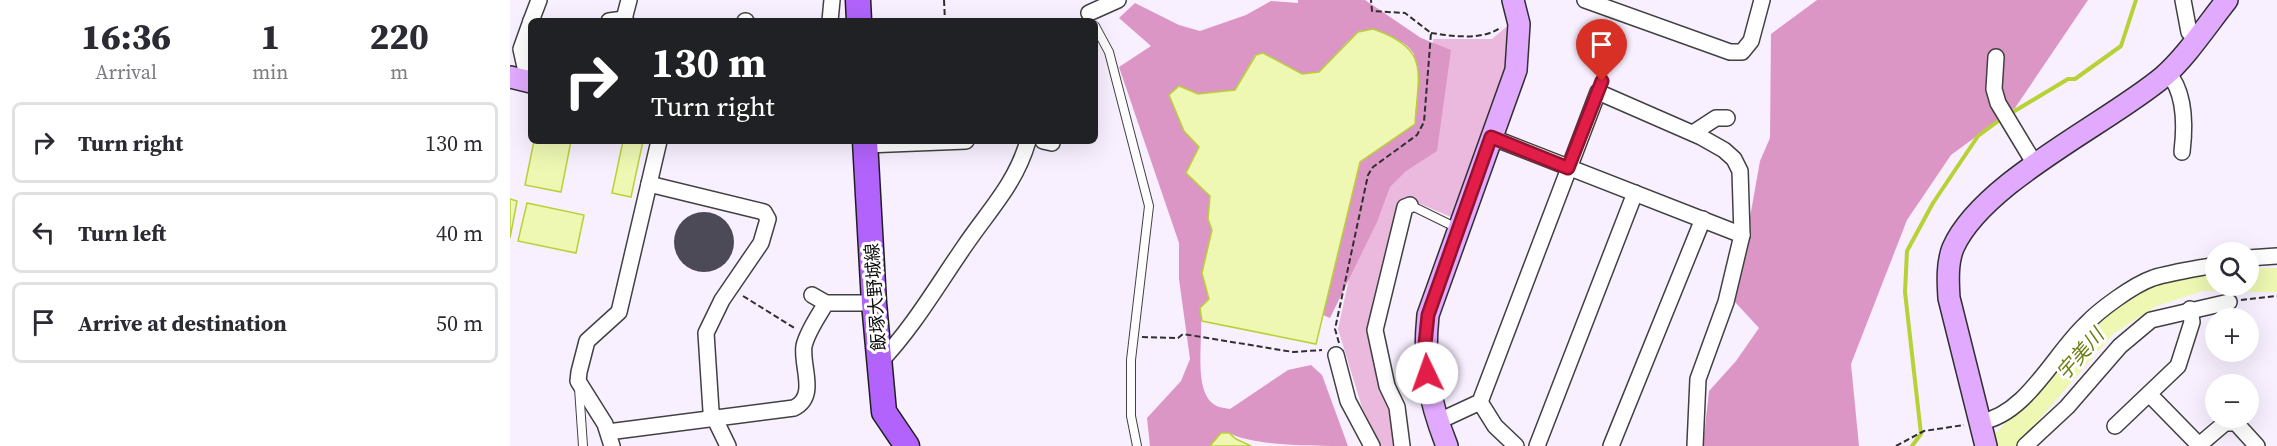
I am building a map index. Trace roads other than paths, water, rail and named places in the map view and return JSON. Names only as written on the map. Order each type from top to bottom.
[{"type":"main road","points":[[858,0],[859,18]]},
{"type":"main road","name":"飯塚大野城線","points":[[866,144],[874,303],[884,412],[907,446]]},
{"type":"street","points":[[532,18],[539,0]]},
{"type":"street","points":[[620,18],[629,0]]},
{"type":"street","points":[[830,18],[832,0]]},
{"type":"street","points":[[1090,17],[1118,0]]},
{"type":"street","points":[[1586,0],[1730,52],[1742,52],[1751,41],[1762,0]]},
{"type":"street","points":[[2183,0],[2189,32],[2196,38]]},
{"type":"street","points":[[1982,432],[1949,298],[1948,276],[1953,249],[1969,223],[2003,189],[2167,72],[2227,0]]},
{"type":"street","points":[[1447,446],[1432,410],[1424,354],[1428,315],[1516,70],[1519,46],[1515,8]]},
{"type":"street","points":[[522,73],[521,49],[528,29]]},
{"type":"street","points":[[1996,57],[1994,89],[1998,103],[2036,166]]},
{"type":"street","points":[[2167,72],[2176,81],[2183,113],[2185,132],[2182,152]]},
{"type":"street","points":[[1437,422],[1480,402],[1600,86],[1724,150],[1734,159],[1740,171],[1742,234],[1726,302],[1698,379],[1695,446]]},
{"type":"street","points":[[1693,133],[1716,117],[1727,118]]},
{"type":"street","points":[[1491,137],[1742,234]]},
{"type":"street","points":[[658,144],[619,312],[587,341],[578,381],[610,439],[714,418],[794,408],[801,405],[807,393],[804,346],[819,299],[874,303]]},
{"type":"street","points":[[879,363],[898,343],[972,235],[1009,189],[1022,163],[1027,144]]},
{"type":"street","points":[[649,184],[764,212],[768,219],[761,243],[730,288],[706,333],[714,418],[728,446]]},
{"type":"street","points":[[1537,446],[1635,193]]},
{"type":"street","points":[[1402,446],[1397,406],[1387,386],[1375,330],[1405,207],[1410,205]]},
{"type":"street","points":[[1611,446],[1703,219]]},
{"type":"street","points":[[2259,257],[2277,256]]},
{"type":"street","points":[[1982,432],[1990,421],[2005,413],[2024,396],[2084,326],[2128,292],[2150,279],[2205,267]]},
{"type":"street","points":[[2025,446],[2067,407],[2084,385],[2134,332],[2151,320],[2190,309],[2229,302]]},
{"type":"street","points":[[2115,426],[2178,366],[2192,322],[2190,309]]},
{"type":"street","points":[[1338,352],[1348,401],[1372,446]]},
{"type":"street","points":[[2150,395],[2198,446],[2225,423],[2236,423],[2256,446]]},
{"type":"street","points":[[1480,402],[1495,426],[1516,446]]},
{"type":"lane","points":[[1098,32],[1109,52],[1149,206],[1132,337],[1131,416],[1137,446]]},
{"type":"lane","points":[[1410,205],[1458,228]]},
{"type":"lane","points":[[578,381],[583,446]]},
{"type":"waterway","points":[[2008,115],[2068,79],[2075,79],[2121,46],[2136,0]]},
{"type":"waterway","points":[[1912,446],[1921,434],[1905,292],[1907,251],[1933,203],[1978,136],[2001,119]]},
{"type":"waterway","name":"宇美川","points":[[1996,446],[2006,440],[2105,325],[2150,296],[2205,279]]},
{"type":"waterway","name":"宇美川","points":[[2259,280],[2277,280]]}]
